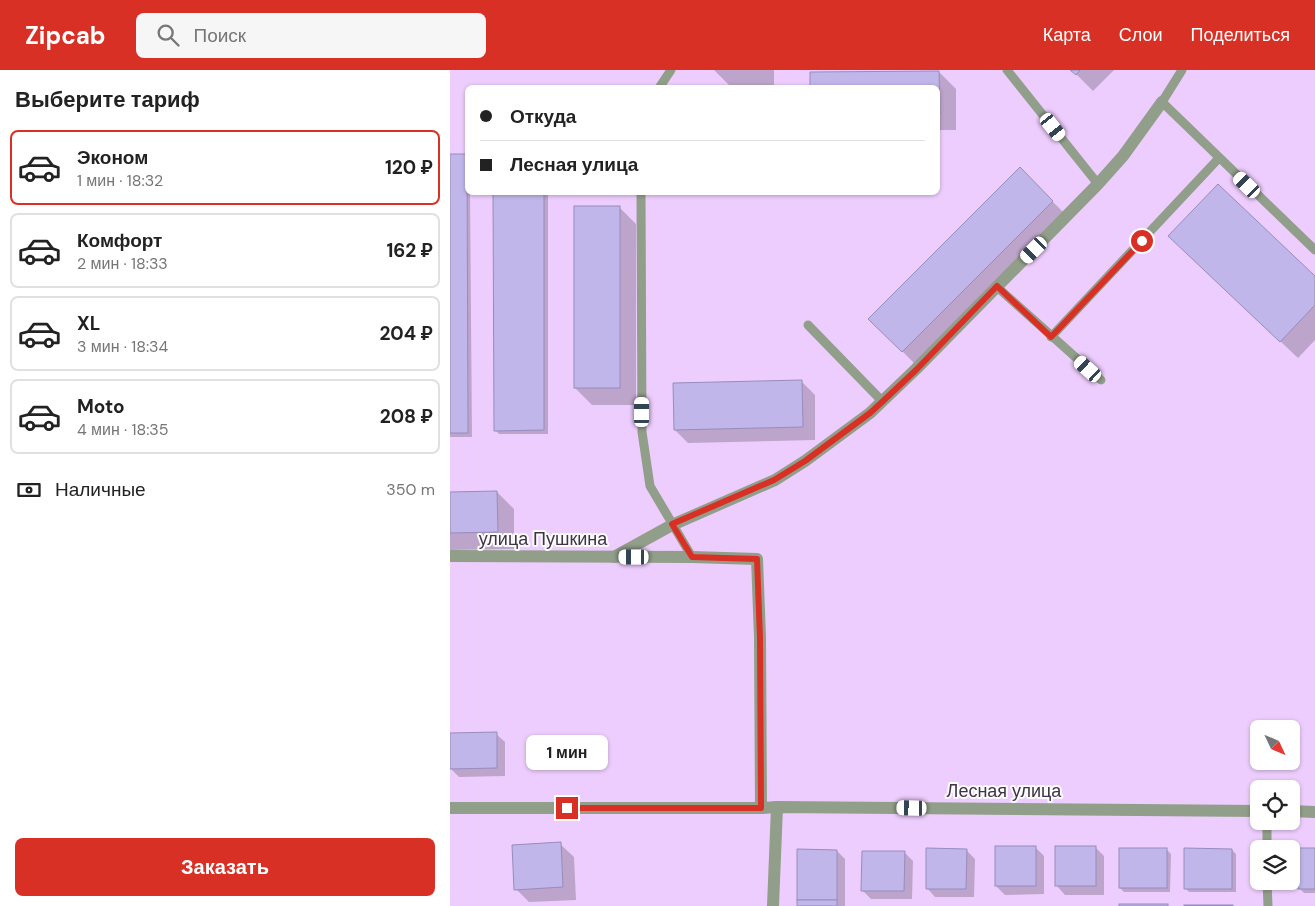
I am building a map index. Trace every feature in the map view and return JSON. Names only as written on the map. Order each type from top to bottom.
[{"type":"street","points":[[614,557],[672,524],[774,480],[805,461],[870,413],[916,370],[1098,184],[1123,156],[1162,102]]},
{"type":"street","name":"улица Пушкина","points":[[450,556],[757,559],[760,638],[761,808]]},
{"type":"street","points":[[773,906],[777,807]]},
{"type":"street","name":"Лесная улица","points":[[450,808],[777,807],[1250,811]]},
{"type":"street","points":[[1300,811],[1315,812]]},
{"type":"lane","points":[[661,85],[671,70]]},
{"type":"lane","points":[[1007,70],[1098,184]]},
{"type":"lane","points":[[1182,70],[1162,102],[1315,250]]},
{"type":"lane","points":[[1051,337],[1219,158]]},
{"type":"lane","points":[[641,195],[642,432],[650,486],[692,557]]},
{"type":"lane","points":[[997,286],[1051,337],[1101,380]]},
{"type":"lane","points":[[808,326],[882,402]]},
{"type":"lane","points":[[1267,890],[1268,906]]},
{"type":"building","points":[[1070,70],[1080,70],[1076,75]]},
{"type":"building","points":[[939,71],[939,85],[810,85],[810,72]]},
{"type":"building","points":[[450,154],[465,154],[465,195],[467,195],[468,433],[450,433]]},
{"type":"building","points":[[1020,167],[1053,201],[902,352],[868,319]]},
{"type":"building","points":[[1218,184],[1315,276],[1315,305],[1280,342],[1168,236]]},
{"type":"building","points":[[493,195],[544,195],[544,430],[494,431]]},
{"type":"building","points":[[574,206],[620,206],[620,388],[574,388]]},
{"type":"building","points":[[802,380],[803,427],[674,430],[673,383]]},
{"type":"building","points":[[497,491],[498,532],[450,533],[450,492]]},
{"type":"building","points":[[497,732],[497,768],[450,769],[450,733]]},
{"type":"building","points":[[561,842],[563,887],[514,890],[512,845]]},
{"type":"building","points":[[995,846],[1036,846],[1036,886],[995,886]]},
{"type":"building","points":[[1055,846],[1096,846],[1096,886],[1055,886]]},
{"type":"building","points":[[926,848],[967,849],[966,889],[926,889]]},
{"type":"building","points":[[1119,848],[1167,848],[1167,888],[1119,888]]},
{"type":"building","points":[[1184,848],[1232,849],[1232,889],[1184,889]]},
{"type":"building","points":[[1300,848],[1315,848],[1315,889],[1300,889]]},
{"type":"building","points":[[797,849],[837,850],[837,900],[797,900]]},
{"type":"building","points":[[862,851],[905,851],[904,891],[861,891]]},
{"type":"building","points":[[797,900],[837,900],[837,906],[797,906]]},
{"type":"building","points":[[1119,904],[1168,904],[1168,906],[1119,906]]},
{"type":"building","points":[[1233,905],[1233,906],[1184,906]]},
{"type":"route","points":[[567,808],[761,808],[760,638],[757,559],[692,557],[672,524],[774,480],[805,461],[870,413],[916,370],[997,286],[1051,337],[1142,241]]}]
